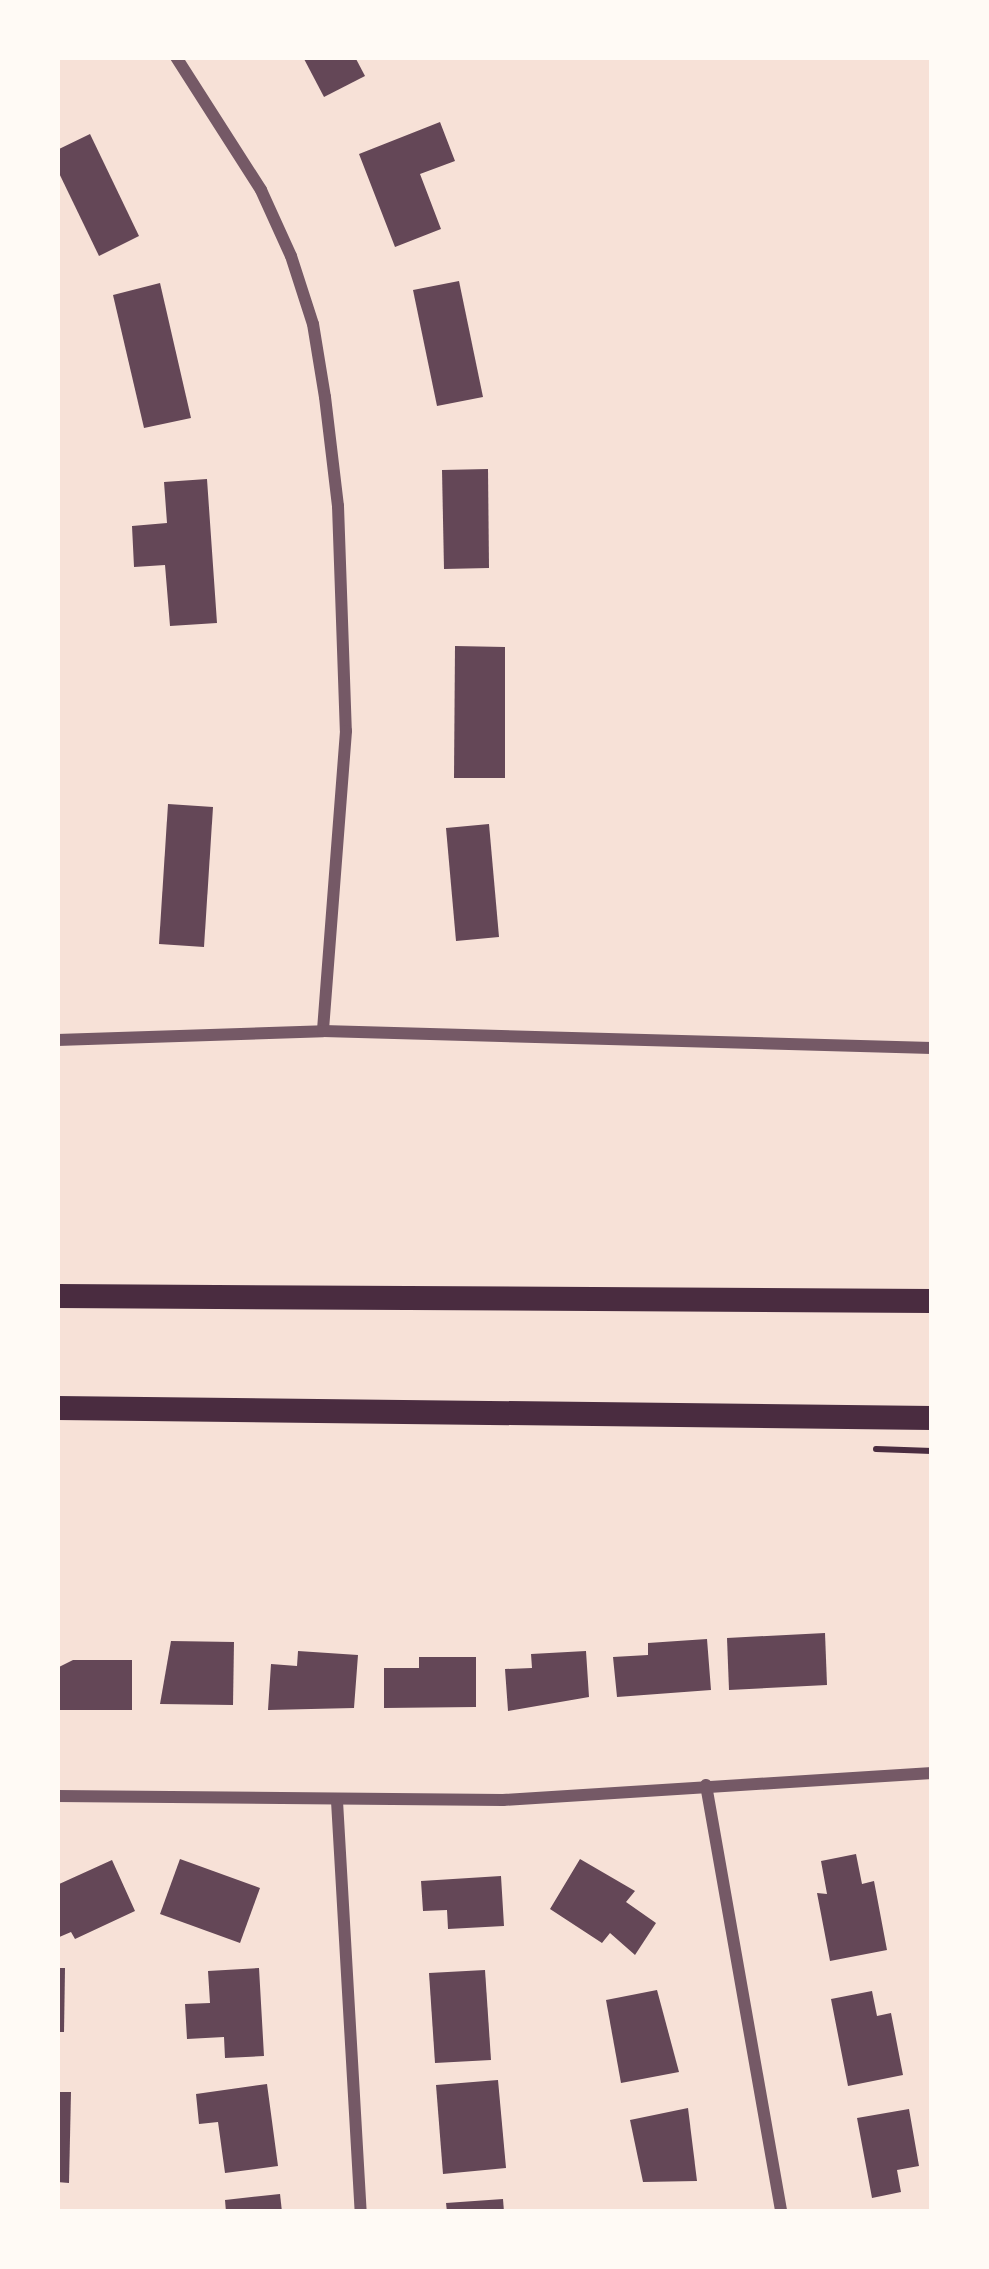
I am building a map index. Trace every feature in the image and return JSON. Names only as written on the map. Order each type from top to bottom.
[{"type":"highway","points":[[57,1296],[932,1301]]},
{"type":"highway","points":[[57,1408],[932,1418]]},
{"type":"street","points":[[176,57],[261,190],[291,256],[325,397],[338,506],[346,731],[322,1031]]},
{"type":"street","points":[[57,1040],[322,1031],[932,1048]]},
{"type":"street","points":[[57,1796],[503,1800],[932,1773]]},
{"type":"street","points":[[706,1785],[781,2212]]},
{"type":"street","points":[[337,1801],[361,2212]]},
{"type":"building","points":[[303,57],[355,57],[365,76],[324,97]]},
{"type":"building","points":[[440,122],[455,161],[420,174],[441,229],[395,247],[359,154]]},
{"type":"building","points":[[90,134],[139,236],[99,256],[57,169],[57,150]]},
{"type":"building","points":[[459,281],[483,397],[437,406],[413,290]]},
{"type":"building","points":[[160,283],[191,418],[144,428],[113,295]]},
{"type":"building","points":[[488,469],[489,568],[444,569],[442,470]]},
{"type":"building","points":[[207,479],[217,623],[170,626],[165,565],[134,567],[132,526],[167,523],[164,482]]},
{"type":"building","points":[[455,646],[505,647],[505,778],[454,778]]},
{"type":"building","points":[[168,804],[213,807],[204,947],[159,944]]},
{"type":"building","points":[[489,824],[499,937],[456,941],[446,828]]},
{"type":"building","points":[[825,1633],[827,1685],[729,1690],[727,1638]]},
{"type":"building","points":[[707,1639],[711,1690],[617,1697],[613,1657],[648,1655],[648,1643]]},
{"type":"building","points":[[171,1641],[234,1642],[233,1705],[160,1704]]},
{"type":"building","points":[[298,1651],[358,1655],[354,1708],[268,1710],[271,1664],[297,1666]]},
{"type":"building","points":[[586,1651],[589,1697],[508,1711],[505,1669],[532,1668],[531,1654]]},
{"type":"building","points":[[419,1657],[476,1657],[476,1707],[384,1708],[384,1668],[419,1668]]},
{"type":"building","points":[[73,1660],[132,1660],[132,1710],[57,1710],[57,1668]]},
{"type":"building","points":[[856,1854],[862,1884],[874,1881],[887,1950],[830,1961],[817,1893],[827,1894],[821,1861]]},
{"type":"building","points":[[180,1859],[260,1888],[240,1943],[160,1914]]},
{"type":"building","points":[[580,1859],[635,1891],[626,1902],[656,1923],[635,1955],[610,1933],[602,1943],[550,1909]]},
{"type":"building","points":[[112,1860],[135,1911],[75,1939],[71,1932],[57,1938],[57,1885]]},
{"type":"building","points":[[501,1876],[504,1926],[448,1929],[447,1910],[423,1911],[421,1881]]},
{"type":"building","points":[[57,1968],[65,1968],[64,2032],[57,2032]]},
{"type":"building","points":[[259,1968],[264,2056],[225,2058],[224,2037],[187,2039],[185,2004],[210,2003],[208,1971]]},
{"type":"building","points":[[485,1970],[491,2060],[435,2063],[429,1973]]},
{"type":"building","points":[[657,1990],[679,2072],[621,2083],[606,2000]]},
{"type":"building","points":[[872,1991],[877,2016],[891,2013],[903,2075],[848,2086],[831,1999]]},
{"type":"building","points":[[498,2080],[506,2168],[443,2174],[436,2085]]},
{"type":"building","points":[[267,2084],[278,2166],[225,2173],[218,2122],[199,2124],[196,2094]]},
{"type":"building","points":[[57,2092],[71,2092],[69,2183],[57,2182]]},
{"type":"building","points":[[688,2108],[697,2181],[643,2182],[630,2120]]},
{"type":"building","points":[[909,2109],[919,2166],[897,2170],[901,2192],[872,2198],[857,2118]]},
{"type":"building","points":[[280,2194],[282,2212],[226,2212],[225,2200]]},
{"type":"building","points":[[503,2199],[504,2212],[447,2212],[446,2203]]}]
